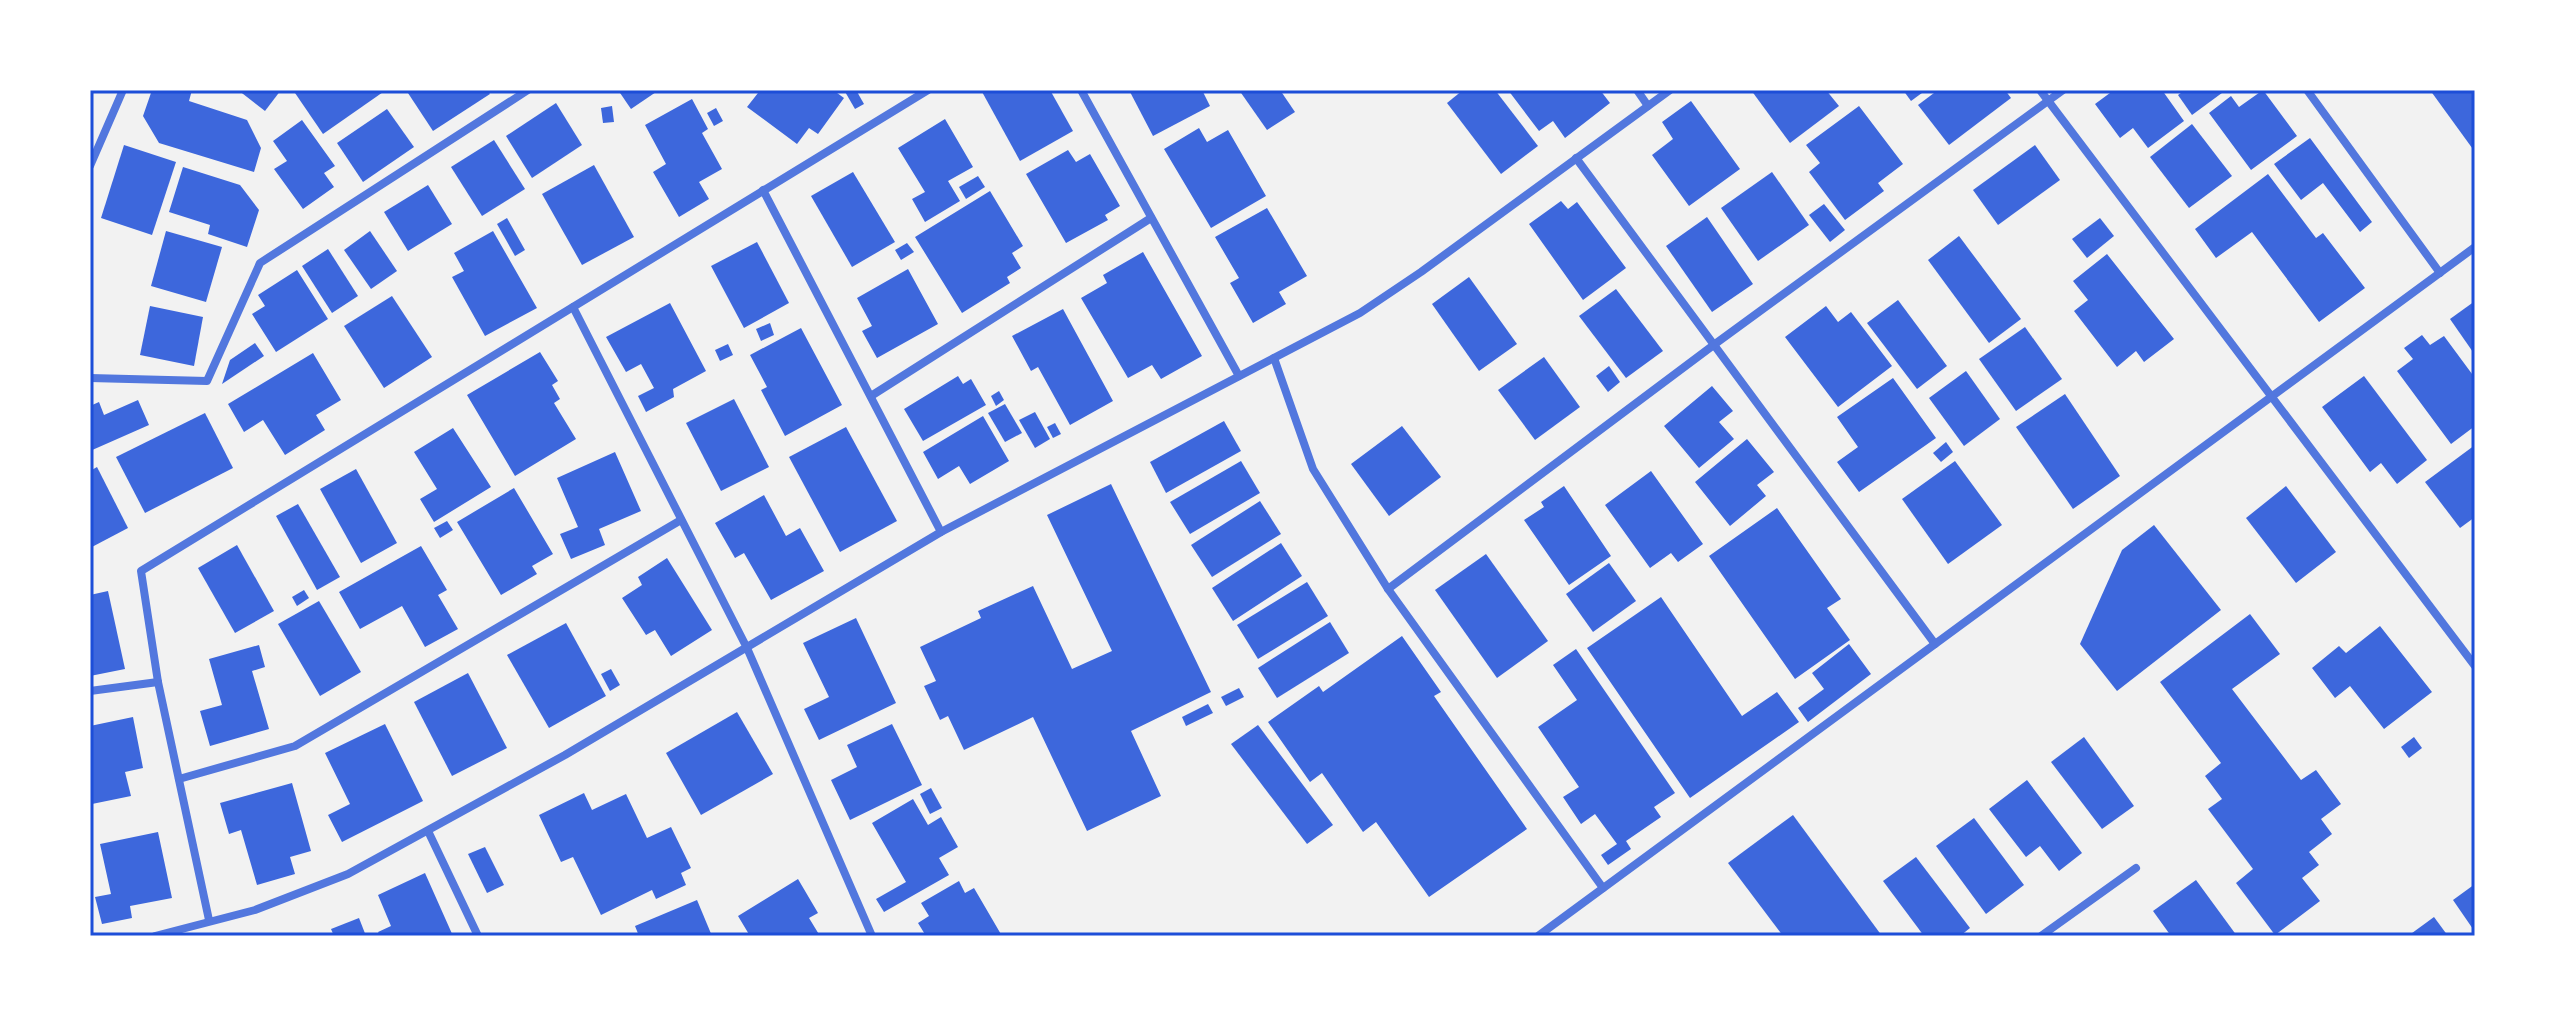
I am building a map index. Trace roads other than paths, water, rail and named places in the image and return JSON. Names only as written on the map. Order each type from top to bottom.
[{"type":"street","points":[[90,378],[207,381],[260,263],[528,90]]},
{"type":"street","points":[[209,920],[158,682],[141,571],[928,90]]},
{"type":"street","points":[[1081,90],[1239,376]]},
{"type":"street","points":[[1637,90],[1648,106]]},
{"type":"street","points":[[155,936],[255,910],[348,874],[565,755],[941,532],[1360,313],[1670,90]]},
{"type":"street","points":[[2040,90],[2475,666]]},
{"type":"street","points":[[1388,589],[1715,344],[2063,90]]},
{"type":"street","points":[[2307,90],[2440,273]]},
{"type":"street","points":[[90,166],[120,92]]},
{"type":"street","points":[[1576,158],[1935,644]]},
{"type":"street","points":[[763,190],[941,532]]},
{"type":"street","points":[[871,396],[1151,218]]},
{"type":"street","points":[[1538,936],[2475,247]]},
{"type":"street","points":[[573,307],[747,648],[872,936]]},
{"type":"street","points":[[1274,358],[1313,469],[1388,589],[1603,888]]},
{"type":"street","points":[[179,779],[295,746],[681,520]]},
{"type":"street","points":[[90,691],[158,682]]},
{"type":"street","points":[[428,831],[478,936]]},
{"type":"street","points":[[2048,934],[2136,868]]}]
